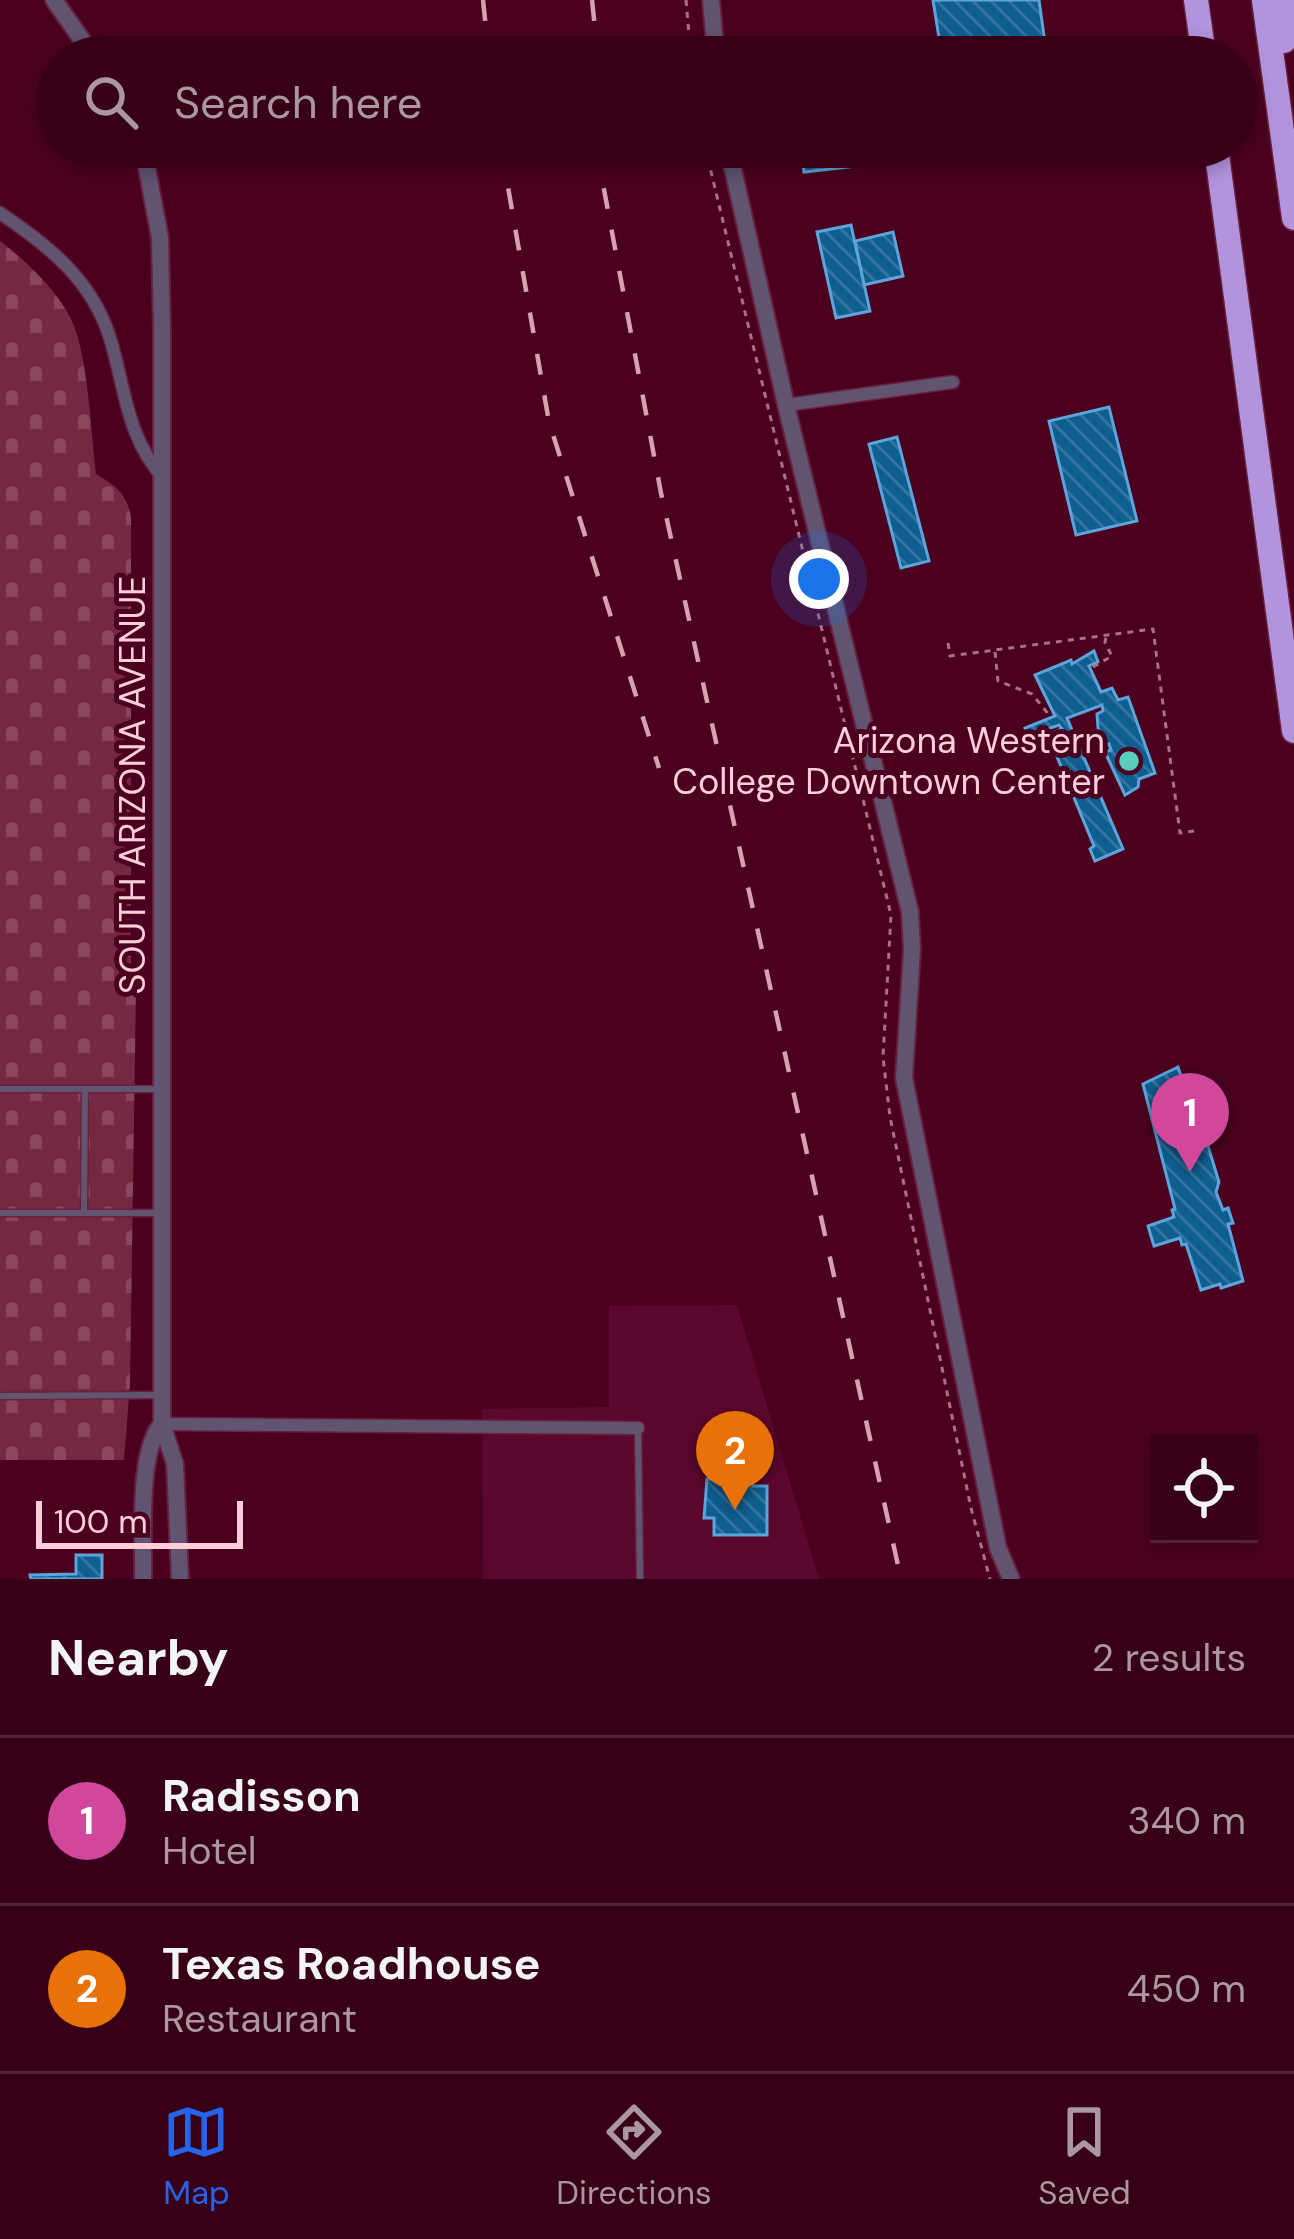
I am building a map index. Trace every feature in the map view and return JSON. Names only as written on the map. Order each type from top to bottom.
[{"type":"highway","points":[[1196,0],[1201,36]]},
{"type":"highway","points":[[1264,0],[1294,218]]},
{"type":"highway","points":[[1279,109],[1285,47],[1282,0]]},
{"type":"highway","points":[[1219,168],[1294,731]]},
{"type":"street","points":[[54,0],[79,36]]},
{"type":"street","points":[[711,0],[714,36]]},
{"type":"street","name":"SOUTH ARIZONA AVENUE","points":[[147,168],[160,238],[164,478],[162,1395],[163,1424],[175,1464],[180,1579]]},
{"type":"street","points":[[733,168],[910,912],[904,1078],[998,1548],[1011,1579]]},
{"type":"street","points":[[0,213],[42,241],[92,297],[109,335],[139,445],[164,478]]},
{"type":"street","points":[[786,405],[953,382]]},
{"type":"street","points":[[163,1424],[638,1428]]},
{"type":"street","name":"SOUTH ARIZONA AVENUE","points":[[142,1579],[148,1456],[152,1434],[163,1424]]},
{"type":"lane","points":[[0,1088],[165,1089]]},
{"type":"lane","points":[[84,1213],[85,1088]]},
{"type":"lane","points":[[0,1213],[164,1213]]},
{"type":"lane","points":[[0,1396],[162,1395]]},
{"type":"lane","points":[[638,1428],[640,1579]]},
{"type":"path","points":[[686,0],[690,36]]},
{"type":"path","points":[[710,168],[891,915],[884,1057],[890,1117],[990,1579]]},
{"type":"path","points":[[949,643],[950,656],[1154,628],[1180,832],[1194,831]]},
{"type":"path","points":[[1093,668],[1112,656],[1105,643],[1107,634]]},
{"type":"path","points":[[995,650],[998,681],[1032,694],[1050,716]]},
{"type":"shaded area","points":[[737,1305],[819,1579],[483,1579],[482,1409],[609,1407],[609,1306]]},
{"type":"green space","points":[[0,241],[39,275],[70,317],[85,371],[96,474],[120,491],[131,517],[131,987],[136,988],[130,1384],[124,1460],[0,1460]]},
{"type":"building","points":[[933,0],[1039,0],[1044,36],[939,36]]},
{"type":"building","points":[[851,225],[870,311],[836,318],[817,232]]},
{"type":"building","points":[[893,232],[903,276],[864,285],[855,241]]},
{"type":"building","points":[[1109,407],[1137,521],[1076,535],[1049,421]]},
{"type":"building","points":[[897,437],[929,561],[901,568],[869,444]]},
{"type":"building","name":"Arizona Western College Downtown Center","points":[[1094,651],[1098,662],[1089,666],[1101,692],[1112,688],[1118,700],[1128,697],[1155,773],[1139,779],[1138,787],[1125,795],[1105,752],[1111,750],[1109,744],[1103,745],[1098,728],[1102,705],[1067,718],[1123,849],[1095,861],[1090,849],[1094,846],[1048,735],[1062,729],[1059,725],[1028,736],[1025,728],[1055,716],[1035,675],[1071,660],[1072,664]]},
{"type":"building","points":[[1178,1067],[1219,1182],[1216,1192],[1233,1223],[1228,1224],[1243,1281],[1221,1288],[1220,1284],[1201,1290],[1186,1244],[1180,1238],[1154,1246],[1148,1226],[1174,1217],[1175,1209],[1143,1084]]},
{"type":"building","points":[[707,1479],[752,1479],[753,1486],[767,1486],[767,1535],[714,1535],[714,1518],[704,1518]]},
{"type":"building","points":[[76,1555],[102,1555],[102,1579],[31,1579],[30,1575],[76,1574]]},
{"type":"railway","points":[[483,0],[487,36]]},
{"type":"railway","points":[[592,0],[596,36]]},
{"type":"railway","points":[[505,168],[549,422],[659,768]]},
{"type":"railway","points":[[600,168],[661,493],[901,1579]]},
{"type":"place","name":"Arizona Western College Downtown Center","points":[[1129,761]]},
{"type":"place","name":"Radisson","points":[[1190,1172]]},
{"type":"place","name":"Texas Roadhouse","points":[[735,1510]]}]
